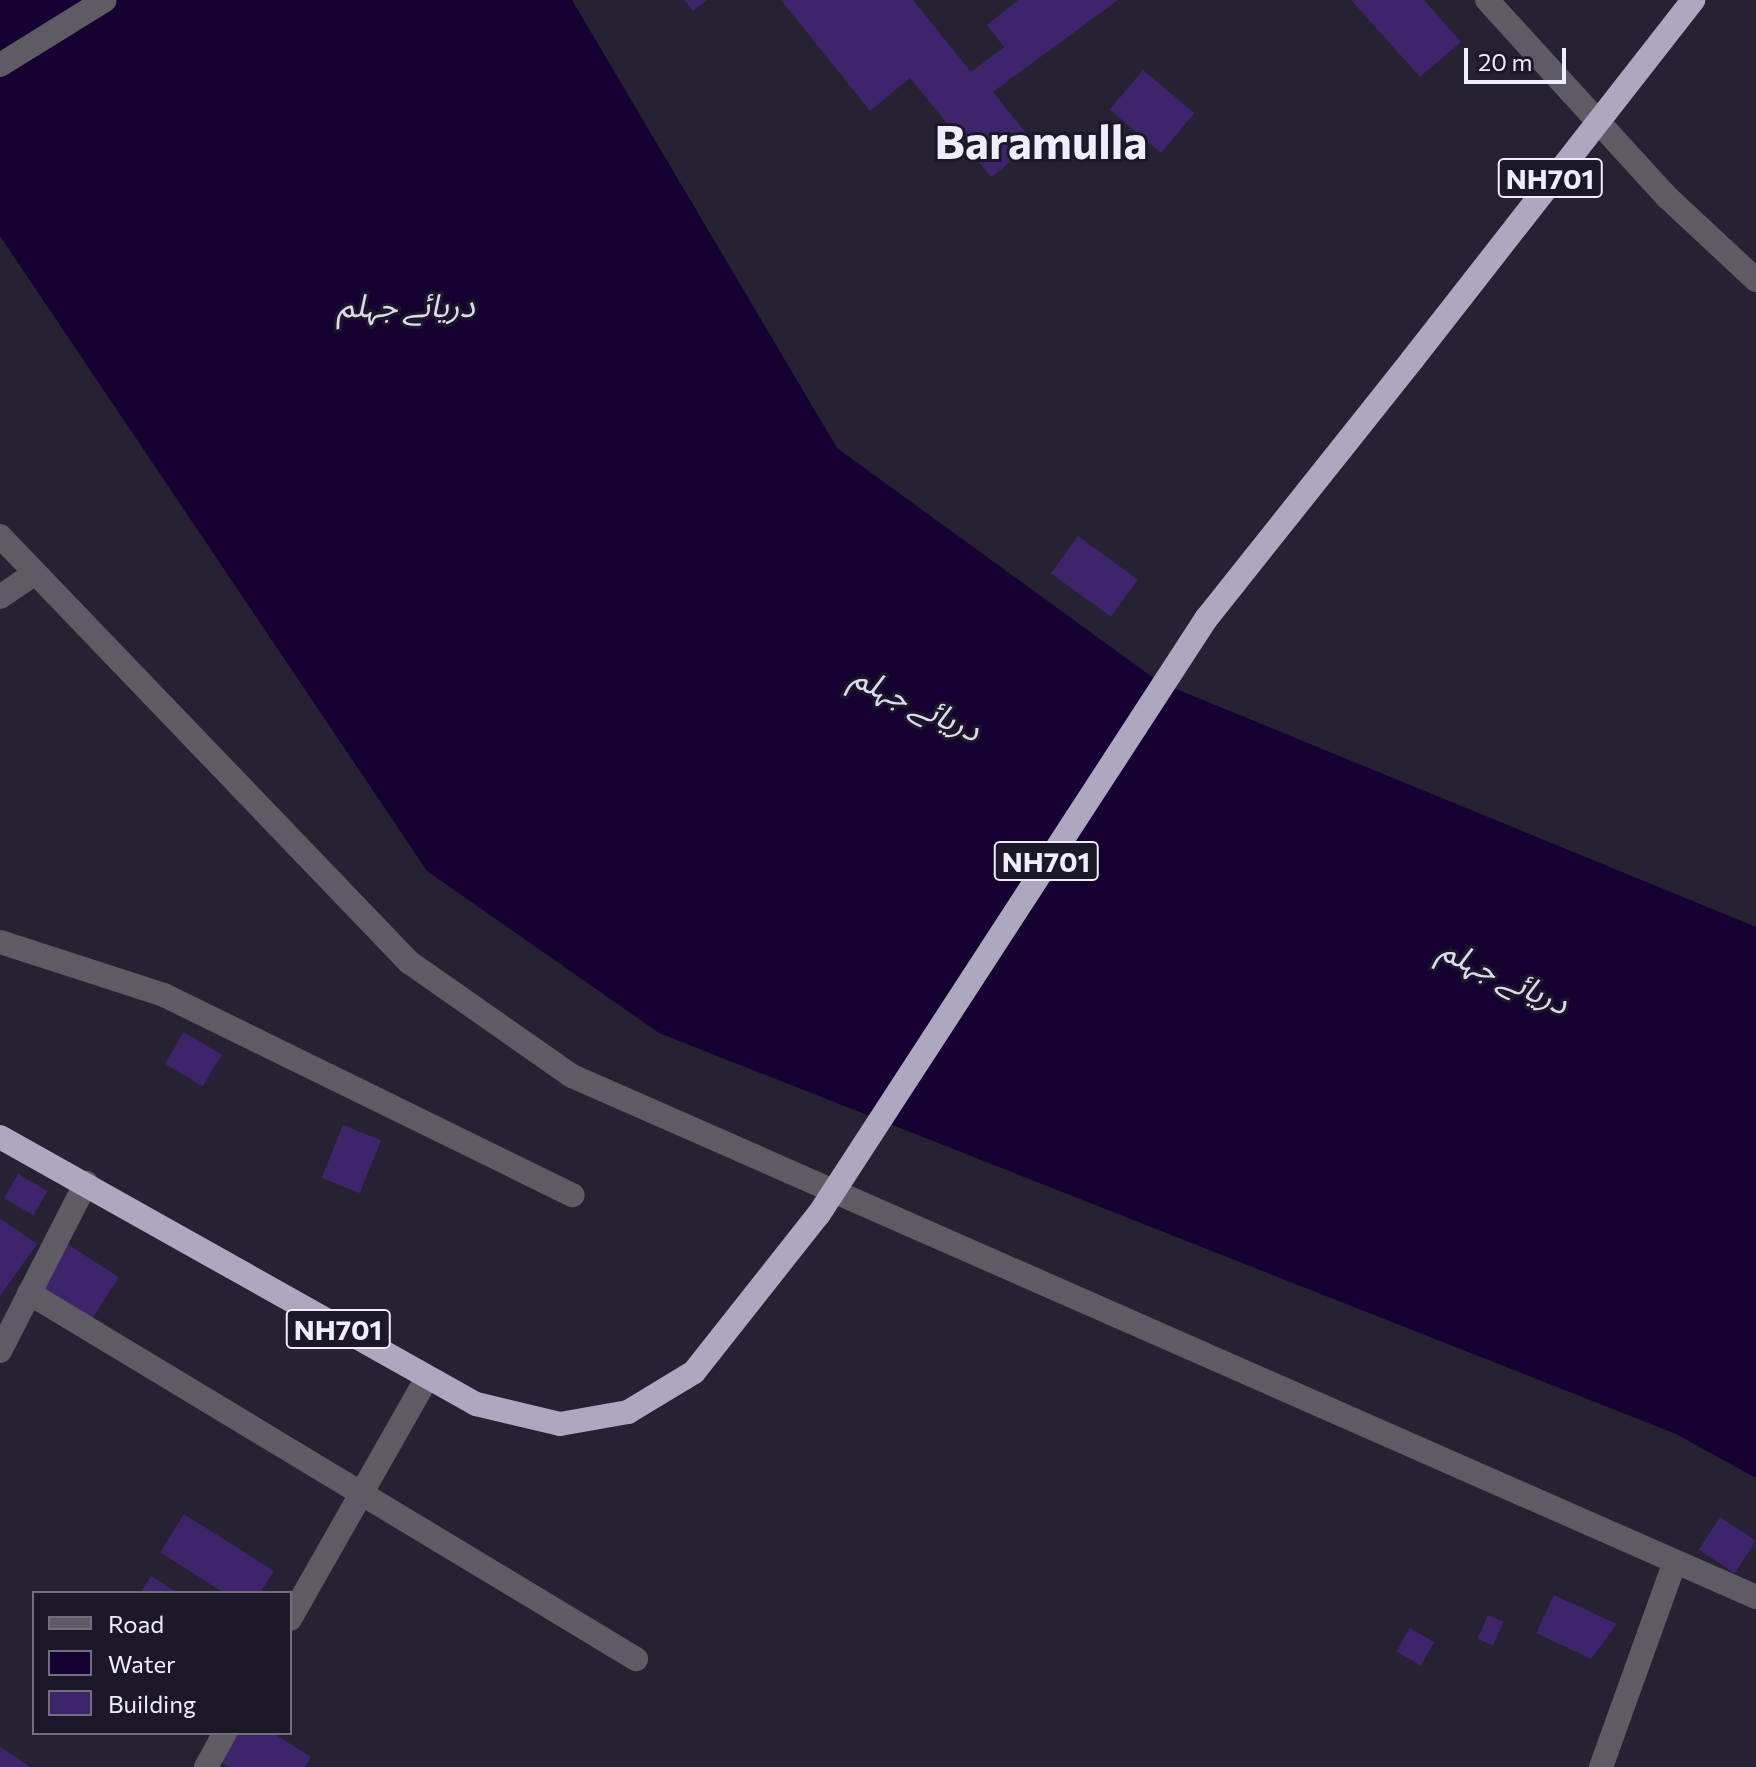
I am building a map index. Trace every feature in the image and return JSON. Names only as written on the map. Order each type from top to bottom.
[{"type":"highway","name":"NH701","points":[[0,1137],[86,1183],[426,1380],[476,1404],[560,1424],[628,1412],[694,1372],[819,1214],[1206,619],[1412,360],[1594,120],[1693,0]]},
{"type":"street","points":[[0,65],[105,0]]},
{"type":"street","points":[[1487,0],[1594,120],[1756,280]]},
{"type":"street","points":[[0,536],[409,962],[572,1076],[1756,1597]]},
{"type":"street","points":[[0,597],[35,573]]},
{"type":"street","points":[[0,942],[164,995],[573,1195]]},
{"type":"street","points":[[0,1351],[86,1183]]},
{"type":"street","points":[[29,1293],[636,1659]]},
{"type":"street","points":[[292,1615],[426,1380]]},
{"type":"street","points":[[1601,1767],[1675,1562]]},
{"type":"street","points":[[206,1767],[224,1735]]},
{"type":"water","name":"دریائے جہلم","points":[[0,0],[572,0],[837,448],[1159,682],[1756,927],[1756,1478],[1676,1434],[659,1033],[427,871],[0,236]]},
{"type":"building","points":[[684,0],[707,0],[693,11]]},
{"type":"building","points":[[781,0],[913,0],[971,72],[1004,47],[987,25],[1018,0],[1118,0],[993,92],[1034,143],[991,177],[910,78],[870,111]]},
{"type":"building","points":[[1351,0],[1424,0],[1461,42],[1420,77]]},
{"type":"building","points":[[1143,70],[1194,113],[1161,153],[1110,110]]},
{"type":"building","points":[[1078,536],[1138,579],[1111,617],[1051,573]]},
{"type":"building","points":[[184,1032],[222,1055],[203,1086],[165,1064]]},
{"type":"building","points":[[343,1125],[381,1140],[360,1193],[322,1178]]},
{"type":"building","points":[[18,1174],[47,1191],[33,1215],[4,1198]]},
{"type":"building","points":[[0,1218],[37,1244],[0,1296]]},
{"type":"building","points":[[66,1243],[119,1277],[88,1324],[36,1290]]},
{"type":"building","points":[[184,1514],[274,1571],[261,1591],[221,1591],[160,1552]]},
{"type":"building","points":[[1720,1517],[1756,1540],[1735,1573],[1699,1550]]},
{"type":"building","points":[[151,1576],[175,1591],[141,1591]]},
{"type":"building","points":[[1554,1595],[1617,1624],[1591,1659],[1536,1633]]},
{"type":"building","points":[[1488,1615],[1504,1622],[1493,1646],[1477,1639]]},
{"type":"building","points":[[1410,1628],[1434,1642],[1421,1665],[1396,1651]]},
{"type":"building","points":[[228,1735],[276,1735],[311,1757],[305,1767],[229,1767],[213,1757]]},
{"type":"building","points":[[0,1747],[31,1767],[0,1767]]},
{"type":"district","name":"Baramulla","points":[[1041,140]]}]
